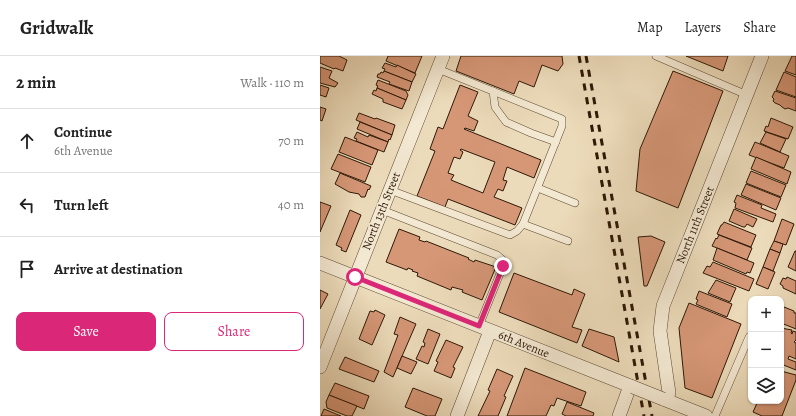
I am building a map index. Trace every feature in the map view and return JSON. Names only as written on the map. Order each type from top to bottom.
[{"type":"street","name":"North 13th Street","points":[[320,367],[443,56]]},
{"type":"street","name":"North 11th Street","points":[[665,400],[669,392],[660,331],[664,306],[762,56]]},
{"type":"street","name":"6th Avenue","points":[[320,263],[706,416]]},
{"type":"street","points":[[457,416],[485,329]]},
{"type":"street","points":[[619,416],[632,387]]},
{"type":"lane","points":[[656,56],[673,59],[747,95]]},
{"type":"lane","points":[[390,190],[510,235],[524,224],[562,126],[562,120],[438,69]]},
{"type":"lane","points":[[493,91],[495,107],[506,122],[556,142]]},
{"type":"lane","points":[[538,188],[575,203]]},
{"type":"lane","points":[[382,210],[497,255],[503,260],[503,266],[485,329]]},
{"type":"lane","points":[[524,224],[568,241]]},
{"type":"lane","points":[[715,416],[748,339]]},
{"type":"building","points":[[320,56],[339,56],[347,60],[343,71],[320,63]]},
{"type":"building","points":[[388,56],[422,56],[415,73],[386,61]]},
{"type":"building","points":[[461,56],[562,56],[563,64],[558,71],[542,65],[534,87],[519,81],[514,94],[456,71]]},
{"type":"building","points":[[686,56],[728,56],[723,71]]},
{"type":"building","points":[[792,56],[796,56],[796,75],[785,71]]},
{"type":"building","points":[[385,63],[396,67],[397,65],[416,74],[412,82],[384,71],[385,69],[382,68]]},
{"type":"building","points":[[320,67],[332,71],[329,78],[338,83],[335,87],[320,83]]},
{"type":"building","points":[[384,71],[412,82],[409,91],[389,84],[390,82],[377,77],[378,74],[381,72],[383,73]]},
{"type":"building","points":[[673,71],[723,91],[678,208],[636,191],[640,149]]},
{"type":"building","points":[[784,72],[796,77],[796,97],[776,90]]},
{"type":"building","points":[[378,80],[406,91],[408,95],[406,100],[377,88],[378,86],[376,85]]},
{"type":"building","points":[[320,85],[329,88],[326,97],[320,95]]},
{"type":"building","points":[[460,85],[478,92],[468,116],[478,121],[474,131],[464,129],[541,160],[534,178],[507,167],[503,180],[507,181],[503,191],[498,189],[494,197],[522,208],[515,225],[448,199],[445,207],[417,196],[435,151],[430,149],[438,127],[443,129]],"holes":[[[461,149],[495,162],[483,193],[451,180],[454,175],[448,173],[454,157],[460,159],[463,152],[460,150]]]},
{"type":"building","points":[[377,88],[406,100],[402,109],[383,102],[383,99],[372,94]]},
{"type":"building","points":[[775,91],[796,98],[796,111],[788,108],[785,109],[775,103],[772,97]]},
{"type":"building","points":[[320,107],[326,109],[322,121],[320,120]]},
{"type":"building","points":[[359,113],[395,125],[392,135],[356,120]]},
{"type":"building","points":[[771,118],[793,127],[788,139],[764,131],[766,126],[768,127]]},
{"type":"building","points":[[360,122],[392,135],[390,140],[389,139],[388,142],[357,129]]},
{"type":"building","points":[[357,132],[368,137],[369,135],[388,142],[384,152],[356,141],[357,139],[354,138]]},
{"type":"building","points":[[766,132],[786,139],[780,152],[760,143]]},
{"type":"building","points":[[345,137],[378,150],[372,165],[339,152]]},
{"type":"building","points":[[755,142],[789,156],[784,168],[749,155]]},
{"type":"building","points":[[338,154],[371,167],[365,182],[331,169]]},
{"type":"building","points":[[756,157],[791,172],[787,184],[751,169]]},
{"type":"building","points":[[751,171],[786,185],[781,197],[746,183]]},
{"type":"building","points":[[340,173],[371,186],[365,197],[349,192],[335,184]]},
{"type":"building","points":[[746,184],[781,198],[776,210],[741,195]]},
{"type":"building","points":[[737,195],[762,205],[761,208],[776,214],[773,222],[735,208],[736,203],[734,202]]},
{"type":"building","points":[[320,202],[331,206],[320,232]]},
{"type":"building","points":[[734,209],[757,219],[753,227],[747,224],[743,227],[729,221]]},
{"type":"building","points":[[350,210],[361,215],[346,252],[341,250],[342,248],[336,245]]},
{"type":"building","points":[[782,219],[794,224],[786,245],[774,241]]},
{"type":"building","points":[[724,222],[756,235],[751,247],[717,234]]},
{"type":"building","points":[[399,229],[420,237],[419,240],[426,241],[469,258],[468,259],[474,262],[475,260],[496,267],[482,300],[462,292],[463,290],[452,287],[451,290],[417,276],[418,273],[408,268],[407,270],[386,262]]},
{"type":"building","points":[[719,235],[752,248],[747,260],[712,246]]},
{"type":"building","points":[[651,236],[665,242],[647,286],[644,286],[638,237]]},
{"type":"building","points":[[774,241],[783,244],[780,253],[770,249]]},
{"type":"building","points":[[717,248],[754,263],[750,273],[747,272],[746,274],[713,260]]},
{"type":"building","points":[[770,249],[780,253],[773,271],[763,267]]},
{"type":"building","points":[[796,251],[796,271],[788,267]]},
{"type":"building","points":[[713,262],[754,279],[749,291],[703,273],[707,266],[710,267]]},
{"type":"building","points":[[763,267],[775,272],[768,289],[756,284]]},
{"type":"building","points":[[514,273],[572,295],[574,289],[585,294],[572,327],[582,330],[577,343],[499,312]]},
{"type":"building","points":[[787,277],[796,281],[796,294],[783,288],[780,284],[783,278],[786,279]]},
{"type":"building","points":[[716,280],[736,288],[730,302],[708,293]]},
{"type":"building","points":[[320,290],[328,294],[320,309]]},
{"type":"building","points":[[699,291],[732,304],[727,317],[696,304]]},
{"type":"building","points":[[689,303],[741,324],[712,398],[685,388],[679,328]]},
{"type":"building","points":[[784,307],[796,313],[796,329],[784,324]]},
{"type":"building","points":[[375,310],[385,315],[372,345],[359,339],[370,311],[374,312]]},
{"type":"building","points":[[400,317],[416,324],[393,377],[384,372],[398,335],[394,334]]},
{"type":"building","points":[[428,329],[440,334],[428,364],[416,359],[422,346],[424,347],[425,343],[423,342]]},
{"type":"building","points":[[589,329],[614,337],[619,362],[582,346]]},
{"type":"building","points":[[784,329],[792,330],[792,334],[793,331],[796,332],[796,340],[794,342],[796,343],[796,359],[789,356],[788,359],[796,362],[796,370],[784,365]]},
{"type":"building","points":[[446,340],[463,347],[453,367],[455,368],[451,378],[434,371],[438,362],[436,361]]},
{"type":"building","points":[[402,356],[417,362],[411,374],[397,368]]},
{"type":"building","points":[[345,357],[379,371],[374,382],[339,369]]},
{"type":"building","points":[[525,368],[586,392],[581,406],[557,398],[554,406],[551,405],[546,416],[507,416]]},
{"type":"building","points":[[497,369],[513,376],[504,396],[506,397],[498,416],[478,416],[490,391],[488,390]]},
{"type":"building","points":[[784,372],[796,375],[796,380],[782,416],[762,416],[753,412],[757,404],[784,404]]},
{"type":"building","points":[[335,383],[369,396],[364,409],[329,395]]},
{"type":"building","points":[[413,388],[442,399],[435,416],[427,416],[405,407]]},
{"type":"building","points":[[329,395],[357,406],[352,416],[347,416],[327,408],[326,402]]},
{"type":"building","points":[[567,402],[594,413],[593,416],[566,416],[562,414]]},
{"type":"building","points":[[324,409],[341,416],[321,416]]},
{"type":"railway","points":[[579,56],[644,416]]},
{"type":"railway","points":[[586,56],[652,416]]},
{"type":"route","points":[[355,277],[479,326],[503,266]]}]
